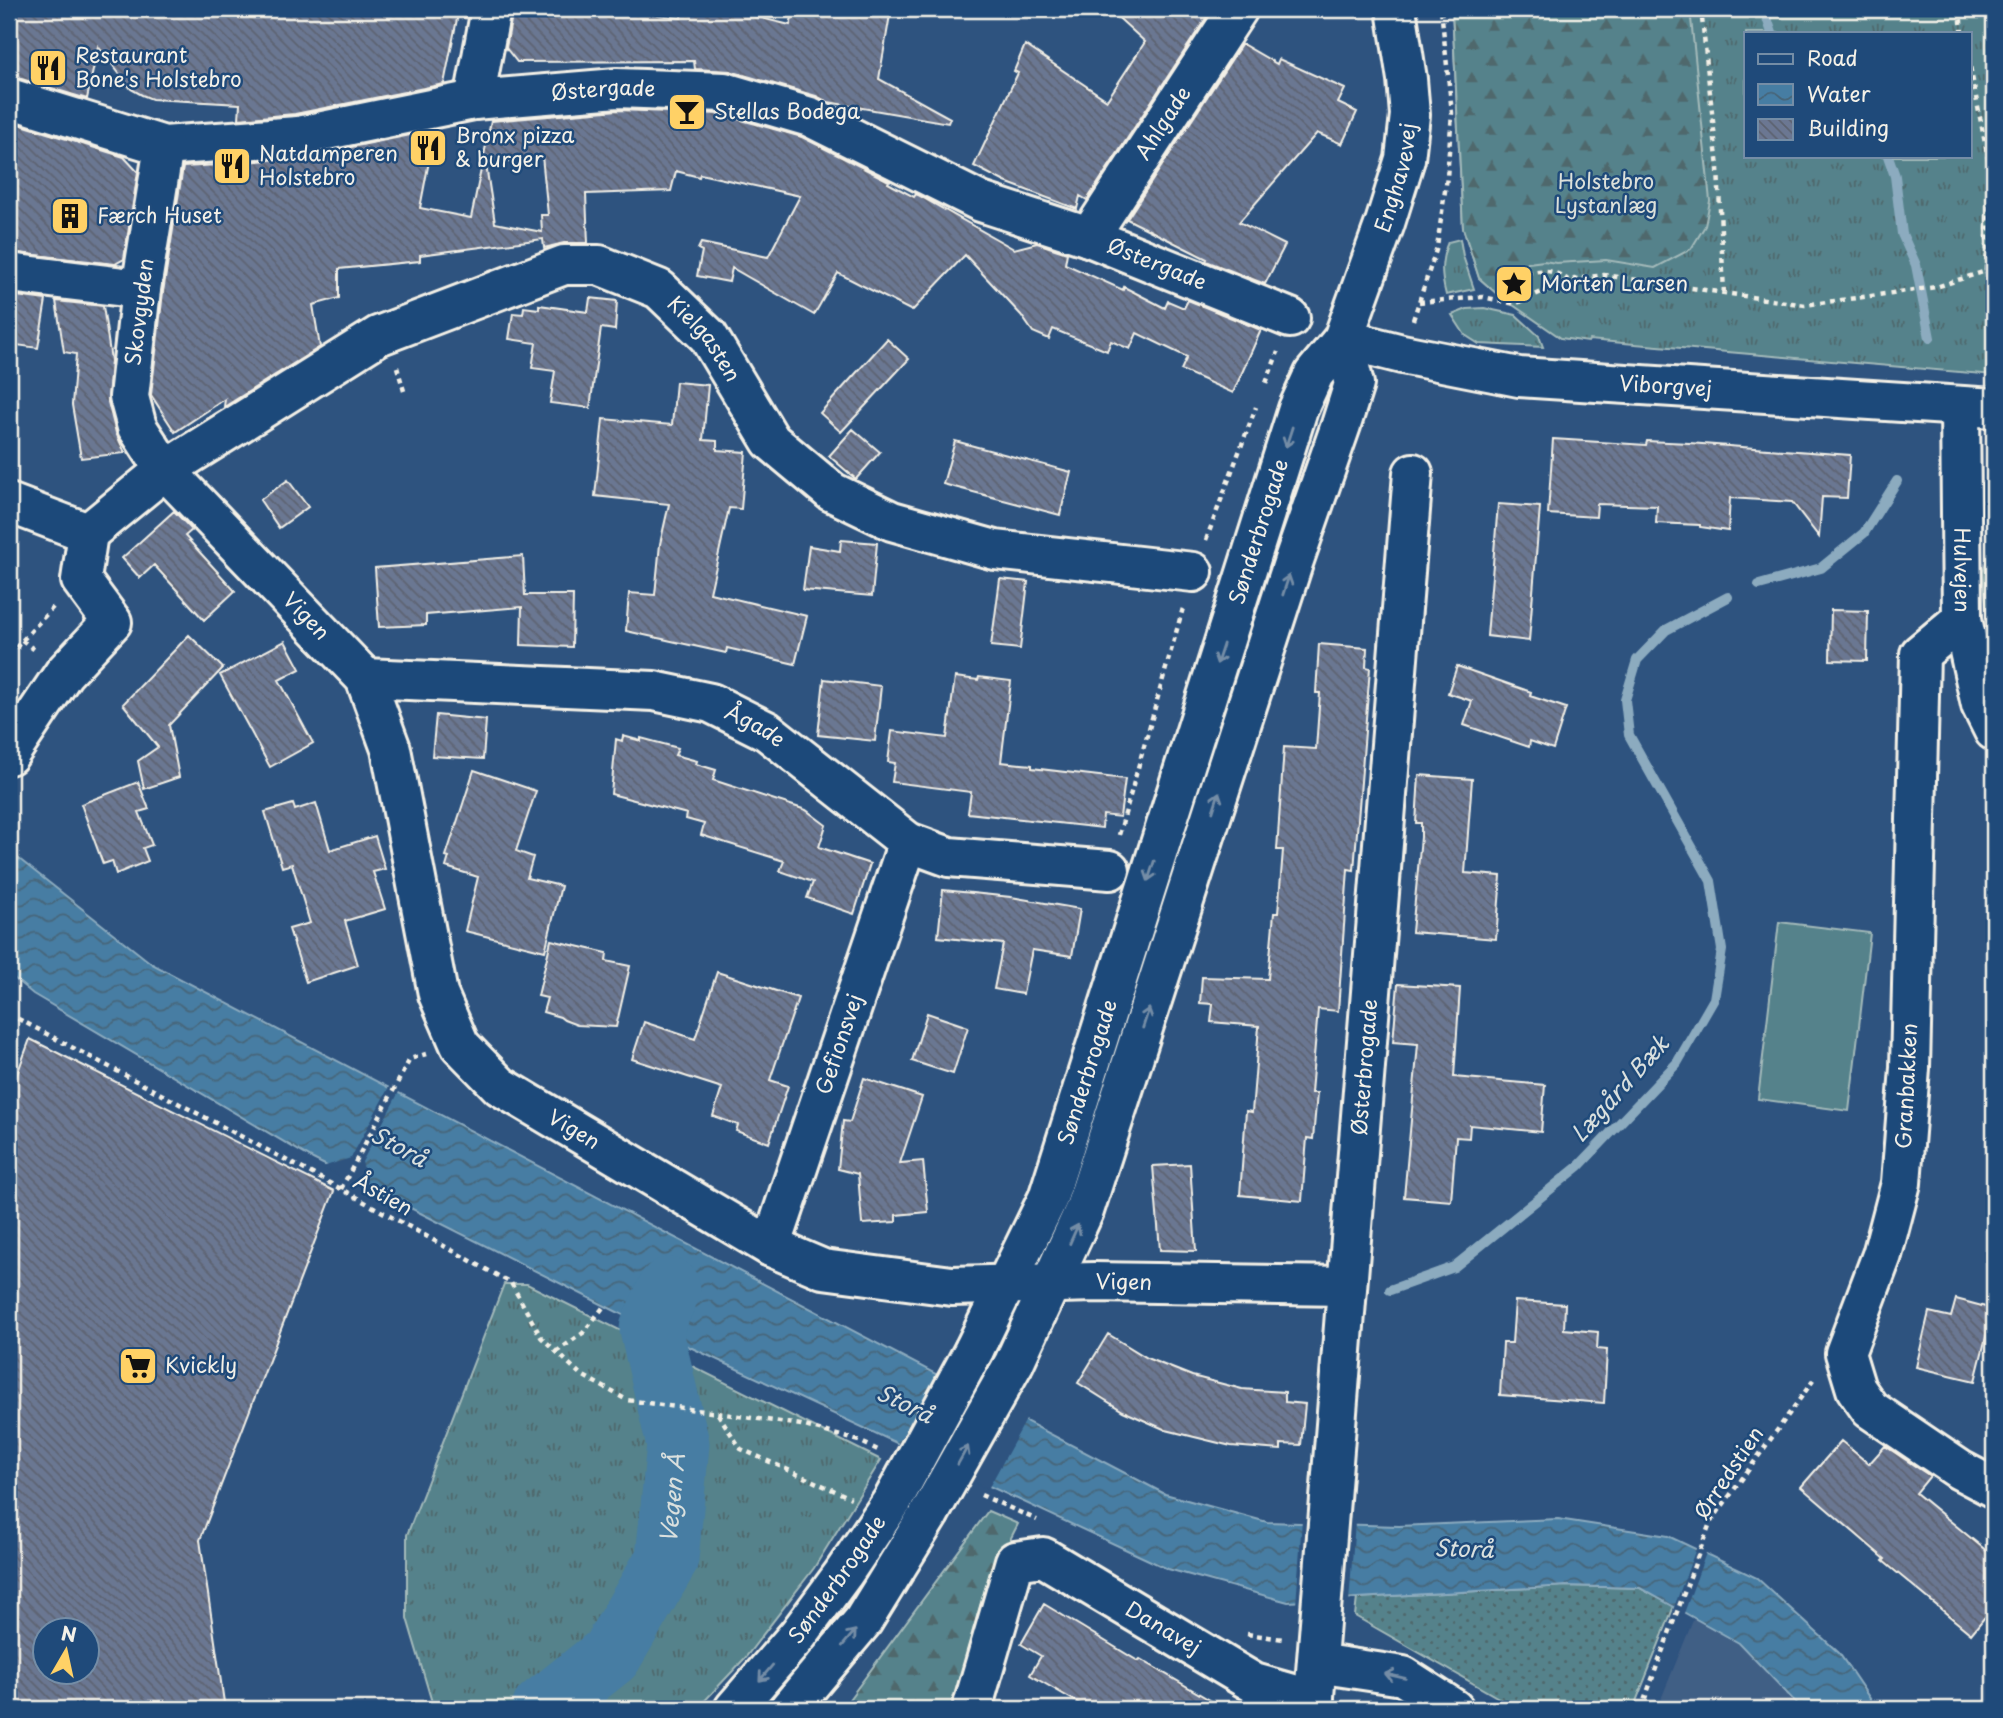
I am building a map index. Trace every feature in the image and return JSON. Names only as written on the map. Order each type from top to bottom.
[{"type":"street","points":[[474,100],[491,9]]},
{"type":"street","name":"Ahlgade","points":[[1089,237],[1238,9]]},
{"type":"street","name":"Enghavevej","points":[[1343,339],[1405,159],[1410,116],[1408,79],[1396,9]]},
{"type":"street","name":"Østergade","points":[[9,98],[164,146],[298,135],[474,100],[617,88],[724,92],[810,117],[981,202],[1089,237],[1290,318]]},
{"type":"street","name":"Skovgyden","points":[[164,146],[141,289],[129,397],[137,428],[165,470]]},
{"type":"street","name":"Kielgasten","points":[[88,533],[165,470],[378,336],[564,265],[598,265],[659,289],[708,335],[771,441],[832,492],[892,521],[995,550],[1194,572]]},
{"type":"street","points":[[9,273],[141,289]]},
{"type":"street","name":"Sønderbrogade","points":[[733,1709],[798,1635],[844,1574],[889,1507],[974,1350],[1048,1198],[1298,409],[1314,374],[1343,339]]},
{"type":"street","name":"Sønderbrogade","points":[[789,1709],[863,1621],[929,1514],[1014,1363],[1084,1211],[1294,560],[1354,384],[1343,339]]},
{"type":"street","name":"Viborgvej","points":[[1343,339],[1402,354],[1519,377],[1977,407]]},
{"type":"street","name":"Hulvejen","points":[[1977,407],[1962,619],[1981,705],[1994,731]]},
{"type":"street","name":"Vigen","points":[[165,470],[365,678],[391,748],[438,994],[460,1045],[500,1086],[771,1247],[823,1269],[951,1286],[1094,1282],[1348,1286]]},
{"type":"street","name":"Østerbrogade","points":[[1313,1705],[1413,473]]},
{"type":"street","points":[[9,503],[88,533],[81,580],[112,622],[64,673],[9,755]]},
{"type":"street","name":"Granbakken","points":[[1845,1353],[1882,1255],[1901,1183],[1910,1068],[1920,653],[1962,619]]},
{"type":"street","name":"Ågade","points":[[365,678],[654,691],[711,703],[766,731],[908,842],[948,857],[1110,870]]},
{"type":"street","name":"Gefionsvej","points":[[771,1247],[908,842]]},
{"type":"street","points":[[1845,1353],[1856,1389],[1870,1409],[1960,1470],[1994,1488]]},
{"type":"street","name":"Danavej","points":[[972,1709],[1015,1561],[1043,1557],[1254,1683],[1313,1705]]},
{"type":"street","points":[[1319,1645],[1403,1676],[1454,1709]]},
{"type":"path","points":[[1701,9],[1718,169],[1724,293]]},
{"type":"path","points":[[1960,9],[1962,32]]},
{"type":"path","points":[[1972,76],[1990,169],[1986,271],[1994,287]]},
{"type":"path","points":[[1521,301],[1519,286],[1527,273],[1555,271],[1568,280]]},
{"type":"path","points":[[1419,302],[1483,297],[1515,304],[1568,280],[1604,275],[1805,305],[1936,287],[1986,271]]},
{"type":"path","points":[[9,655],[40,619],[81,580]]},
{"type":"path","name":"Åstien","points":[[9,1014],[341,1189],[511,1283],[541,1337],[580,1374],[627,1400],[718,1413],[741,1449],[889,1507]]},
{"type":"path","points":[[341,1189],[411,1059]]},
{"type":"path","points":[[556,1352],[583,1333],[605,1305]]},
{"type":"path","name":"Ørredstien","points":[[1641,1709],[1710,1523],[1812,1380],[1845,1353]]},
{"type":"shaded area","points":[[1694,1618],[1739,1643],[1802,1709],[1657,1709]]},
{"type":"green space","name":"Holstebro Lystanlæg","points":[[1452,9],[1994,9],[1994,375],[1561,338],[1497,294],[1479,278],[1463,228]]},
{"type":"green space","points":[[1452,9],[1690,9],[1710,201],[1705,226],[1691,249],[1655,268],[1606,260],[1528,263],[1511,276],[1507,287],[1497,294],[1479,278],[1463,228]]},
{"type":"green space","points":[[1460,239],[1474,289],[1446,295],[1442,275],[1444,256],[1448,242]]},
{"type":"green space","points":[[1484,308],[1516,315],[1539,336],[1543,347],[1479,344],[1465,335],[1452,315],[1467,309]]},
{"type":"green space","points":[[1994,536],[1994,679],[1983,572]]},
{"type":"green space","points":[[1779,922],[1870,933],[1849,1111],[1758,1099]]},
{"type":"green space","points":[[504,1284],[527,1284],[881,1460],[814,1568],[745,1658],[697,1709],[434,1709],[407,1618],[407,1535]]},
{"type":"green space","points":[[988,1511],[1018,1524],[985,1589],[951,1709],[842,1709]]},
{"type":"green space","points":[[1566,1586],[1640,1588],[1674,1606],[1633,1709],[1518,1709],[1355,1616],[1357,1598]]},
{"type":"water","name":"Storå","points":[[9,851],[152,964],[1165,1494],[1267,1522],[1399,1526],[1558,1519],[1668,1536],[1757,1578],[1839,1653],[1877,1709],[1802,1709],[1739,1643],[1640,1588],[1566,1586],[1288,1602],[1168,1569],[651,1329],[313,1159],[33,994],[9,974]]},
{"type":"pier","points":[[390,1085],[400,1090],[362,1162],[369,1190],[322,1167],[351,1158]]},
{"type":"pier","points":[[938,1372],[1027,1418],[988,1489],[896,1447]]},
{"type":"pier","points":[[1302,1519],[1355,1521],[1349,1602],[1296,1605]]},
{"type":"pier","points":[[1697,1546],[1707,1550],[1683,1616],[1673,1610]]},
{"type":"building","points":[[9,9],[459,9],[444,84],[295,114],[239,119],[240,104],[152,99],[142,95],[131,89],[98,46],[87,99],[9,77]]},
{"type":"building","points":[[513,9],[612,9],[681,18],[682,11],[694,13],[695,9],[738,9],[737,12],[790,25],[794,9],[891,9],[879,79],[950,118],[948,123],[828,102],[816,96],[730,71],[695,69],[694,61],[517,62],[506,48]]},
{"type":"building","points":[[1109,9],[1212,9],[1087,200],[1080,196],[1077,209],[1005,182],[974,166],[1018,73],[1014,71],[1025,45],[1107,100],[1145,42]]},
{"type":"building","points":[[1241,45],[1277,64],[1279,59],[1345,89],[1338,103],[1357,112],[1342,144],[1317,133],[1239,222],[1285,245],[1265,284],[1206,261],[1207,259],[1127,219]]},
{"type":"building","points":[[618,110],[720,114],[802,137],[889,181],[888,183],[914,197],[918,195],[1014,249],[1037,243],[1067,253],[1065,264],[1123,290],[1124,287],[1165,308],[1168,301],[1184,308],[1188,300],[1261,330],[1233,393],[1181,370],[1187,357],[1137,333],[1130,349],[1111,341],[1107,351],[1053,329],[1049,339],[1033,332],[1021,315],[965,255],[912,311],[838,273],[814,315],[732,268],[729,282],[697,276],[702,251],[698,249],[701,243],[768,257],[800,196],[676,171],[671,191],[586,194],[588,243],[564,243],[544,248],[543,239],[420,255],[420,261],[339,269],[339,298],[313,305],[320,347],[224,407],[225,399],[175,432],[151,395],[163,292],[183,167],[302,157],[435,130],[420,208],[471,218],[491,121]],"holes":[[[542,156],[548,215],[541,215],[542,232],[495,223],[486,165]]]},
{"type":"building","name":"Færch Huset","points":[[9,121],[124,157],[138,172],[124,259],[115,264],[9,252]]},
{"type":"building","points":[[9,295],[46,300],[38,348],[9,344]]},
{"type":"building","points":[[590,298],[617,301],[615,330],[601,328],[590,408],[550,403],[555,371],[532,368],[536,343],[509,339],[513,313],[523,314],[524,307],[539,309],[539,305],[588,312]]},
{"type":"building","points":[[56,301],[103,306],[111,360],[108,402],[116,433],[125,453],[81,458],[72,405],[76,354],[64,352]]},
{"type":"building","points":[[887,339],[909,359],[841,432],[820,413]]},
{"type":"building","points":[[676,382],[708,385],[703,440],[717,441],[717,450],[746,452],[741,509],[729,508],[710,593],[807,616],[795,664],[727,648],[726,653],[626,631],[629,593],[655,595],[660,544],[669,504],[595,496],[603,419],[672,425]]},
{"type":"building","points":[[853,429],[880,452],[856,479],[829,456]]},
{"type":"building","points":[[1553,439],[1646,445],[1647,441],[1689,443],[1850,455],[1847,498],[1822,497],[1819,537],[1792,502],[1730,498],[1728,531],[1700,525],[1656,523],[1657,506],[1597,504],[1596,517],[1548,514]]},
{"type":"building","points":[[955,441],[1071,472],[1060,515],[943,484]]},
{"type":"building","points":[[288,480],[308,507],[279,528],[260,500]]},
{"type":"building","points":[[1498,504],[1540,507],[1529,641],[1487,636]]},
{"type":"building","points":[[174,511],[192,530],[185,536],[235,591],[204,620],[154,565],[140,578],[122,558]]},
{"type":"building","points":[[841,540],[877,543],[872,596],[803,590],[809,546],[840,551]]},
{"type":"building","points":[[523,556],[525,595],[573,595],[572,647],[521,645],[522,607],[426,615],[426,625],[379,627],[375,568]]},
{"type":"building","points":[[1000,579],[1028,582],[1020,649],[991,646]]},
{"type":"building","points":[[1831,610],[1868,611],[1867,661],[1830,660]]},
{"type":"building","points":[[189,635],[223,668],[169,725],[179,777],[144,789],[138,761],[158,747],[123,704]]},
{"type":"building","points":[[285,641],[300,669],[279,680],[313,743],[270,767],[220,675]]},
{"type":"building","points":[[1319,644],[1367,648],[1366,667],[1370,668],[1354,870],[1348,869],[1338,1011],[1318,1009],[1311,1093],[1317,1093],[1313,1139],[1307,1138],[1302,1201],[1240,1195],[1246,1111],[1252,1112],[1259,1026],[1211,1022],[1213,1004],[1200,1003],[1202,977],[1268,979],[1274,913],[1278,913],[1283,850],[1277,850],[1284,747],[1316,749],[1320,693],[1316,693]]},
{"type":"building","points":[[1457,666],[1531,692],[1530,696],[1566,708],[1553,749],[1530,741],[1529,747],[1464,725],[1472,701],[1448,693]]},
{"type":"building","points":[[955,677],[1011,681],[1001,762],[1125,779],[1120,817],[1103,815],[1102,828],[968,813],[971,792],[892,782],[895,763],[888,762],[892,731],[947,738]]},
{"type":"building","points":[[824,679],[881,686],[875,741],[818,735]]},
{"type":"building","points":[[436,715],[486,720],[483,759],[432,756]]},
{"type":"building","points":[[623,736],[678,748],[675,755],[716,770],[713,780],[806,810],[826,825],[819,847],[870,864],[854,914],[807,898],[813,882],[780,871],[784,861],[701,835],[704,824],[686,819],[687,814],[611,794],[616,739],[622,741]]},
{"type":"building","points":[[474,770],[536,791],[516,851],[533,857],[527,878],[561,886],[545,951],[465,931],[478,877],[446,867],[449,857],[446,856]]},
{"type":"building","points":[[1419,775],[1472,779],[1465,873],[1501,876],[1496,939],[1412,932],[1421,837],[1421,823],[1416,823]]},
{"type":"building","points":[[138,782],[149,809],[139,812],[152,845],[143,848],[148,861],[116,874],[112,861],[103,864],[81,804]]},
{"type":"building","points":[[316,803],[330,850],[375,836],[385,869],[373,872],[385,909],[345,921],[358,965],[306,982],[289,929],[310,923],[292,864],[282,867],[265,812],[293,804],[295,810]]},
{"type":"building","points":[[943,890],[1011,897],[1080,909],[1072,956],[1032,950],[1023,994],[994,989],[1003,944],[938,937]]},
{"type":"building","points":[[551,940],[607,953],[606,961],[630,966],[616,1027],[577,1025],[543,1012],[547,998],[538,996]]},
{"type":"building","points":[[717,972],[798,998],[770,1080],[788,1086],[769,1143],[736,1131],[738,1125],[713,1116],[722,1088],[632,1059],[644,1022],[695,1039]]},
{"type":"building","points":[[1398,984],[1460,988],[1454,1077],[1545,1085],[1541,1132],[1470,1125],[1469,1138],[1456,1137],[1451,1201],[1404,1197],[1418,1044],[1393,1042]]},
{"type":"building","points":[[927,1013],[968,1027],[953,1074],[912,1061]]},
{"type":"building","name":"Kvickly","points":[[30,1039],[334,1191],[200,1540],[225,1709],[9,1709],[9,1096]]},
{"type":"building","points":[[864,1078],[922,1097],[900,1163],[923,1161],[928,1212],[896,1215],[896,1222],[862,1224],[858,1174],[838,1169],[843,1121],[850,1122]]},
{"type":"building","points":[[1190,1164],[1196,1251],[1160,1250],[1153,1166]]},
{"type":"building","points":[[1956,1299],[1993,1309],[1975,1381],[1916,1367],[1929,1312],[1951,1317]]},
{"type":"building","points":[[1515,1301],[1565,1304],[1564,1329],[1598,1332],[1597,1349],[1607,1350],[1604,1403],[1500,1395],[1503,1343],[1512,1343]]},
{"type":"building","points":[[1108,1334],[1149,1359],[1192,1376],[1242,1389],[1285,1392],[1285,1402],[1305,1404],[1301,1445],[1281,1444],[1281,1450],[1231,1446],[1166,1430],[1123,1411],[1078,1383]]},
{"type":"building","points":[[1841,1441],[1869,1464],[1885,1446],[1930,1476],[1916,1493],[1994,1557],[1994,1606],[1971,1634],[1883,1561],[1885,1559],[1801,1487]]},
{"type":"building","points":[[1044,1604],[1138,1661],[1140,1659],[1225,1709],[1089,1709],[1030,1675],[1041,1656],[1021,1644]]},
{"type":"waterway","name":"Lægård Bæk","points":[[1764,9],[1772,32]]},
{"type":"waterway","name":"Lægård Bæk","points":[[1889,158],[1895,176],[1902,234],[1916,265],[1930,338]]},
{"type":"waterway","name":"Lægård Bæk","points":[[1759,585],[1821,568],[1864,533],[1897,481]]},
{"type":"waterway","name":"Lægård Bæk","points":[[1390,1290],[1454,1267],[1579,1166],[1677,1063],[1714,999],[1722,950],[1711,881],[1629,735],[1625,700],[1637,660],[1666,630],[1728,597]]},
{"type":"waterway","name":"Vegen Å","points":[[543,1709],[611,1655],[667,1559],[678,1444],[651,1329],[669,1289]]},
{"type":"place","name":"Restaurant Bone's Holstebro","points":[[48,68]]},
{"type":"place","name":"Stellas Bodega","points":[[687,112]]},
{"type":"place","name":"Bronx pizza & burger","points":[[428,148]]},
{"type":"place","name":"Natdamperen Holstebro","points":[[232,166]]},
{"type":"place","name":"Færch Huset","points":[[70,216]]},
{"type":"place","name":"Morten Larsen","points":[[1514,284]]},
{"type":"place","name":"Kvickly","points":[[138,1366]]}]
